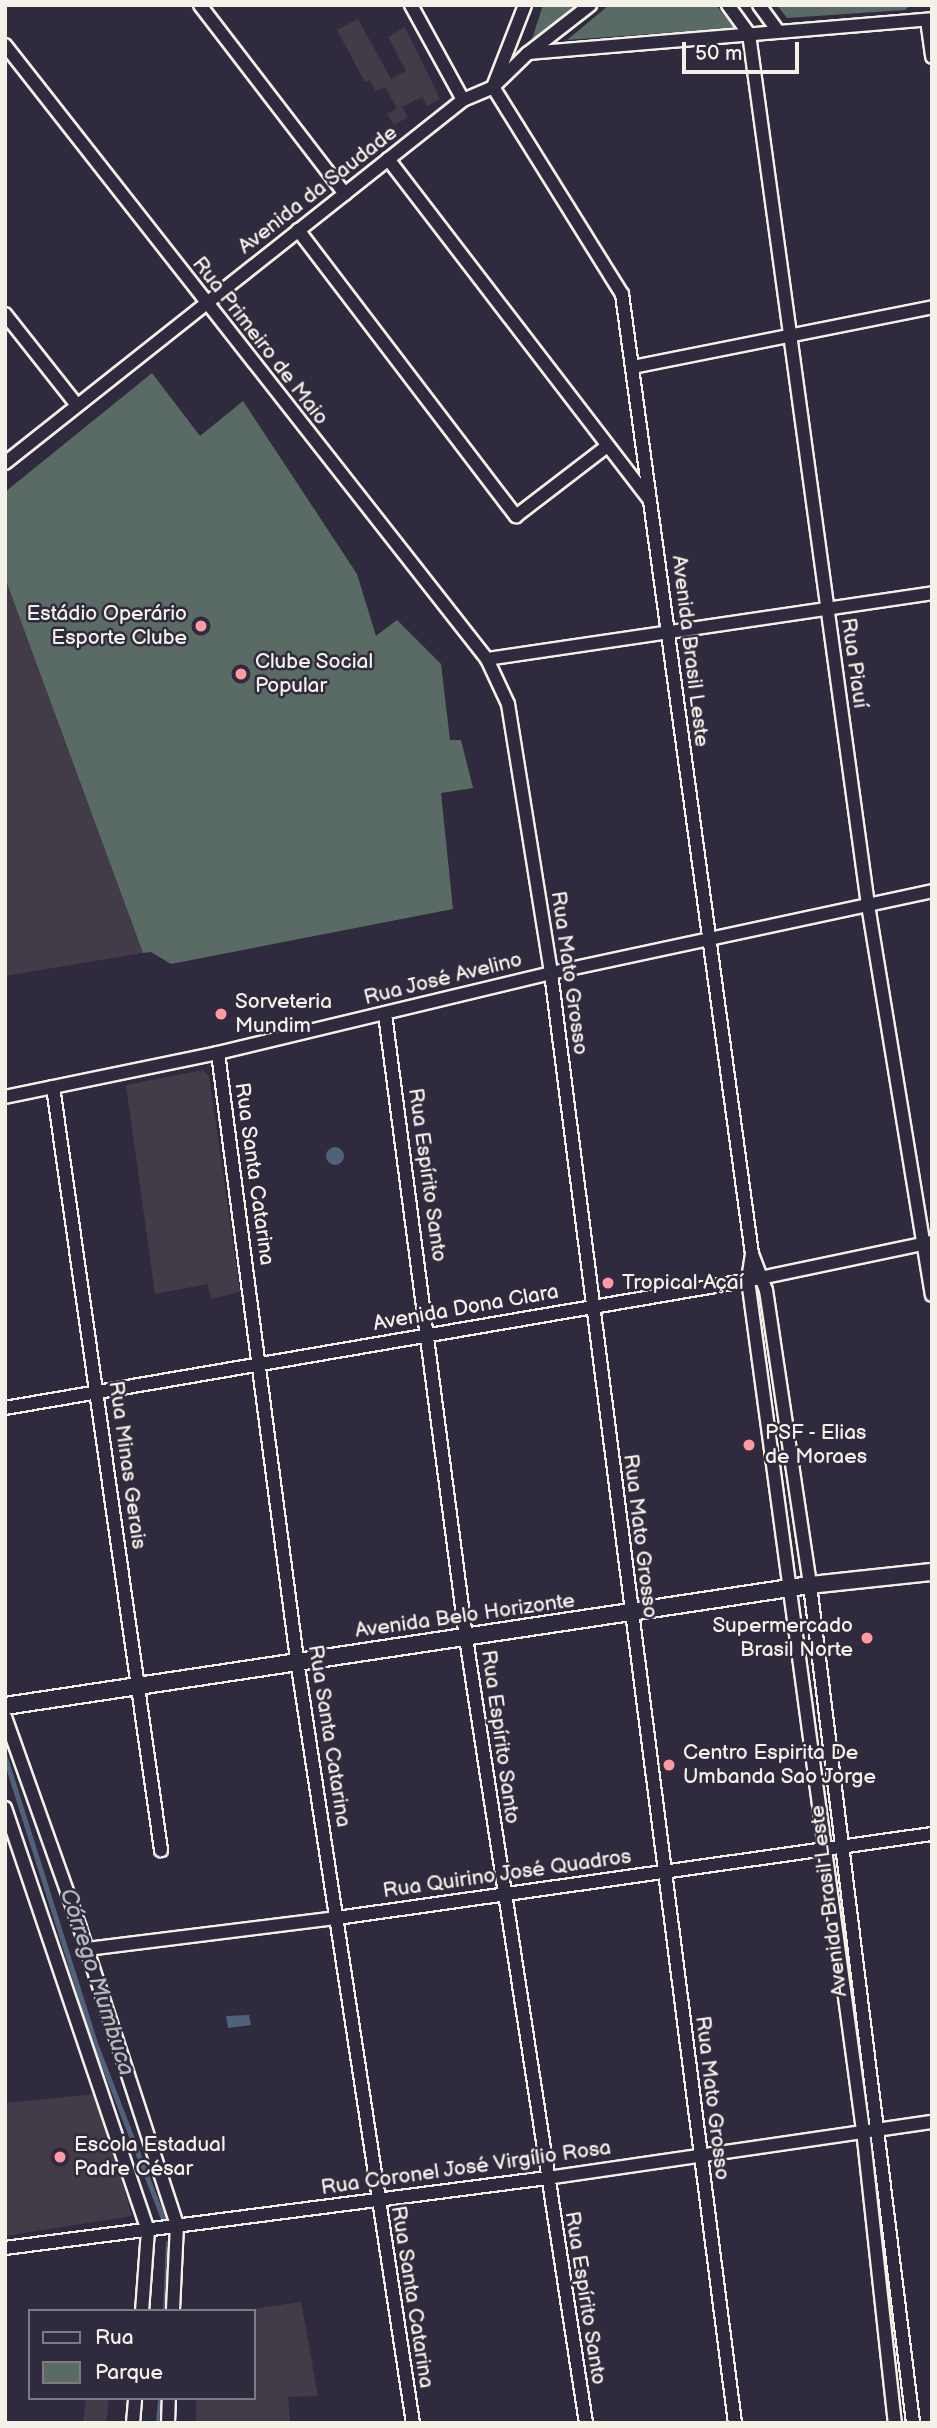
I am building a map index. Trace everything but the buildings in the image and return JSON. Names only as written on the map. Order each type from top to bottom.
[{"type":"street","points":[[200,5],[345,194]]},
{"type":"street","points":[[411,5],[463,100]]},
{"type":"street","points":[[493,87],[525,5]]},
{"type":"street","name":"Avenida da Saudade","points":[[5,463],[76,404],[463,100],[493,87],[527,54],[590,5]]},
{"type":"street","points":[[728,5],[749,34]]},
{"type":"street","points":[[758,5],[777,30]]},
{"type":"street","points":[[527,54],[777,30],[929,19],[932,57]]},
{"type":"street","name":"Rua Piauí","points":[[749,34],[868,905],[928,1242],[932,1295]]},
{"type":"street","name":"Rua Primeiro de Maio","points":[[5,45],[487,659]]},
{"type":"street","name":"Avenida Brasil Leste","points":[[493,87],[622,294],[752,1254],[747,1280],[792,1589],[825,1847],[896,2289],[913,2423]]},
{"type":"street","points":[[388,159],[606,447],[651,502]]},
{"type":"street","points":[[299,230],[516,516],[606,447]]},
{"type":"street","points":[[633,367],[932,307]]},
{"type":"street","points":[[5,314],[76,404]]},
{"type":"street","points":[[487,659],[668,633],[826,605],[932,593]]},
{"type":"street","name":"Rua Mato Grosso","points":[[487,659],[508,704],[551,973],[630,1614],[736,2423]]},
{"type":"street","name":"Rua José Avelino","points":[[5,1097],[218,1053],[551,973],[932,891]]},
{"type":"street","name":"Rua Espírito Santo","points":[[385,1014],[429,1334],[466,1638],[502,1892],[586,2423]]},
{"type":"street","name":"Rua Santa Catarina","points":[[218,1053],[297,1660],[413,2423]]},
{"type":"street","name":"Rua Minas Gerais","points":[[53,1087],[141,1688],[161,1850]]},
{"type":"street","name":"Avenida Dona Clara","points":[[5,1408],[764,1277],[928,1242]]},
{"type":"street","name":"Avenida Brasil Leste","points":[[752,1254],[764,1277],[810,1585],[841,1845],[870,2130],[880,2291],[895,2423]]},
{"type":"street","name":"Avenida Belo Horizonte","points":[[5,1706],[141,1688],[297,1660],[466,1638],[810,1585],[932,1572]]},
{"type":"street","points":[[801,1660],[818,1659]]},
{"type":"street","points":[[5,1717],[87,1949],[177,2225],[173,2309]]},
{"type":"street","points":[[5,1808],[148,2230],[142,2309]]},
{"type":"street","name":"Rua Quirino José Quadros","points":[[87,1949],[337,1919],[502,1892],[932,1834]]},
{"type":"street","name":"Rua Coronel José Virgílio Rosa","points":[[5,2248],[547,2178],[932,2122]]},
{"type":"street","points":[[880,2291],[896,2289]]},
{"type":"street","points":[[133,2423],[135,2400]]},
{"type":"street","points":[[168,2423],[169,2400]]},
{"type":"shaded area","points":[[358,19],[391,79],[406,71],[388,37],[405,27],[440,99],[428,106],[422,97],[402,107],[408,117],[394,125],[387,114],[397,108],[385,87],[376,91],[369,80],[365,82],[337,30]]},
{"type":"shaded area","points":[[5,578],[143,953],[5,976]]},
{"type":"shaded area","points":[[203,1070],[209,1076],[240,1292],[211,1299],[208,1284],[155,1294],[126,1085]]},
{"type":"shaded area","name":"Escola Estadual Padre César","points":[[96,2094],[132,2216],[5,2236],[5,2103]]},
{"type":"shaded area","points":[[301,2302],[318,2396],[288,2397],[290,2423],[196,2423],[196,2400],[256,2400],[256,2309],[252,2309]]},
{"type":"shaded area","points":[[86,2400],[109,2400],[106,2423],[83,2423]]},
{"type":"green space","points":[[543,5],[576,5],[531,42]]},
{"type":"green space","points":[[609,5],[716,5],[734,28],[567,40]]},
{"type":"green space","points":[[777,5],[910,5],[905,10],[787,18]]},
{"type":"green space","name":"Clube Social Popular","points":[[152,373],[200,436],[243,401],[357,574],[376,636],[397,620],[441,664],[450,740],[461,740],[473,788],[441,793],[453,909],[171,964],[151,952],[143,953],[5,578],[5,492]]},
{"type":"water","points":[[335,1147],[341,1150],[344,1156],[341,1162],[335,1165],[329,1162],[326,1156],[329,1150]]},
{"type":"water","points":[[249,2015],[251,2025],[228,2028],[226,2016]]},
{"type":"waterway","name":"Córrego Mumbuca","points":[[5,1756],[95,2042],[163,2217]]},
{"type":"waterway","name":"Córrego Mumbuca","points":[[165,2309],[168,2243]]},
{"type":"waterway","name":"Córrego Mumbuca","points":[[158,2423],[160,2400]]},
{"type":"place","name":"Estádio Operário Esporte Clube","points":[[201,626]]},
{"type":"place","name":"Clube Social Popular","points":[[241,674]]},
{"type":"place","name":"Sorveteria Mundim","points":[[221,1014]]},
{"type":"place","name":"Tropical Açaí","points":[[608,1283]]},
{"type":"place","name":"PSF - Elias de Moraes","points":[[749,1445]]},
{"type":"place","name":"Supermercado Brasil Norte","points":[[867,1638]]},
{"type":"place","name":"Centro Espirita De Umbanda Sao Jorge","points":[[669,1765]]},
{"type":"place","name":"Escola Estadual Padre César","points":[[60,2157]]}]
